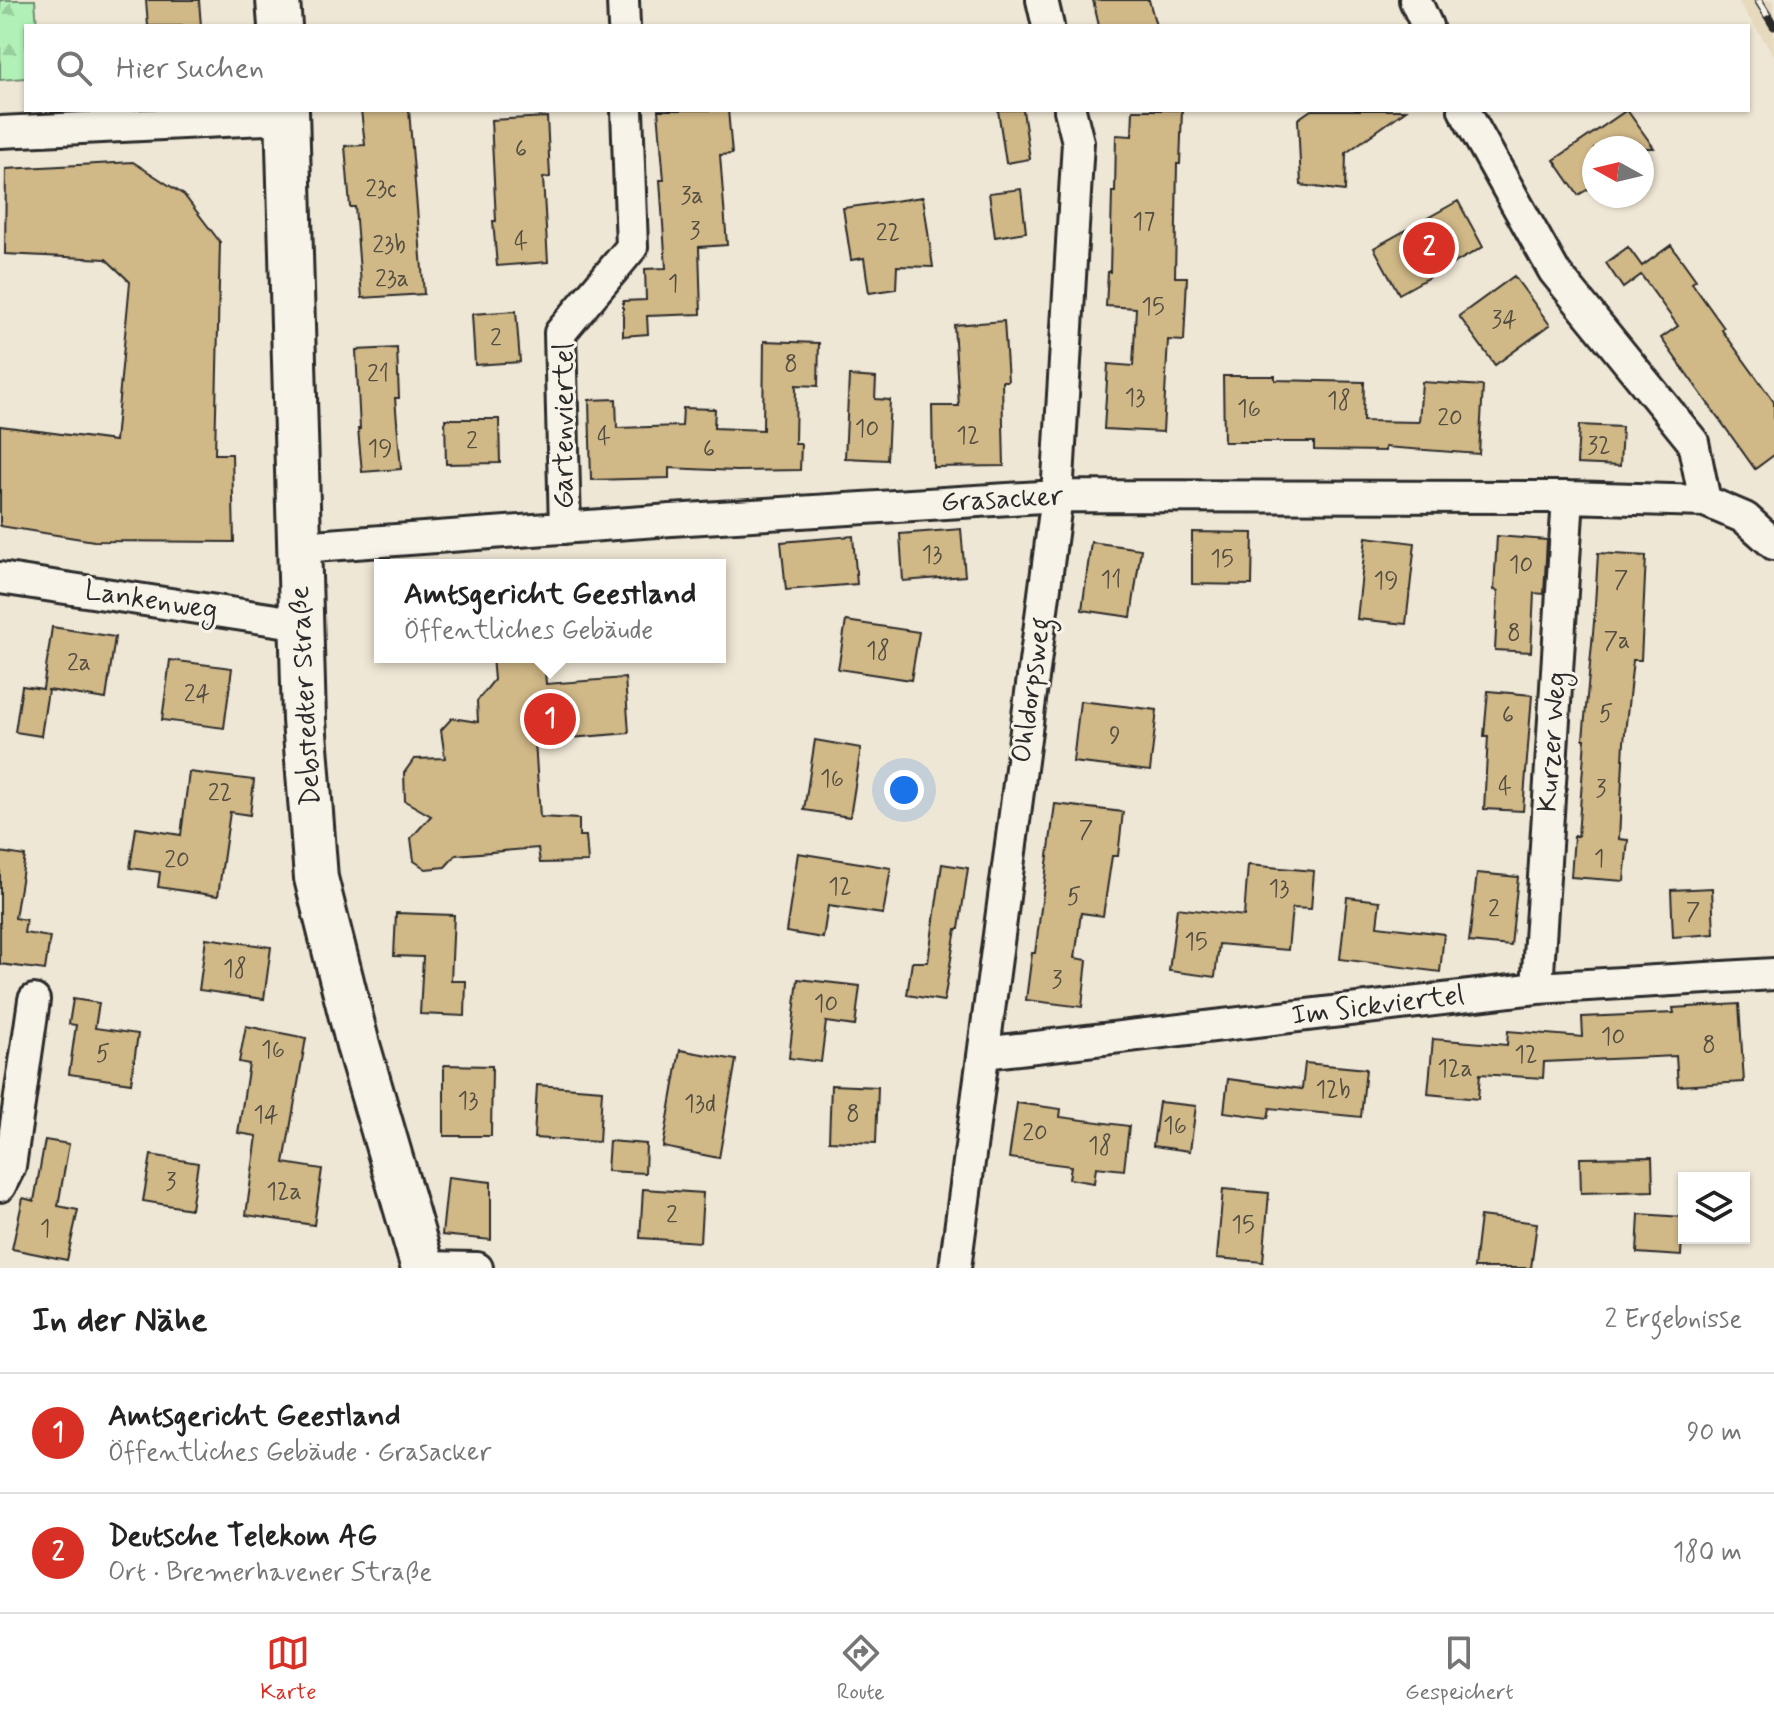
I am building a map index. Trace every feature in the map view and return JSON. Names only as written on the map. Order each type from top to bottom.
[{"type":"main road","points":[[278,0],[280,24]]},
{"type":"main road","name":"Debstedter Straße","points":[[287,114],[304,720],[316,878],[358,1045],[423,1267]]},
{"type":"street","points":[[623,0],[624,24]]},
{"type":"street","points":[[1042,0],[1048,24]]},
{"type":"street","points":[[1415,0],[1426,24]]},
{"type":"street","name":"Gartenviertel","points":[[565,528],[560,333],[632,247],[627,112]]},
{"type":"street","name":"Ohldorpsweg","points":[[955,1268],[1057,496],[1078,142],[1070,112]]},
{"type":"street","points":[[1465,112],[1554,271],[1693,442],[1705,501],[1745,518],[1774,544]]},
{"type":"street","points":[[0,132],[287,114]]},
{"type":"street","name":"Grasacker","points":[[300,547],[1057,496],[1568,497],[1705,501]]},
{"type":"street","name":"Kurzer Weg","points":[[1537,988],[1568,497]]},
{"type":"street","name":"Lankenweg","points":[[0,578],[302,624]]},
{"type":"street","name":"Im Sickviertel","points":[[984,1053],[1537,988],[1774,974]]},
{"type":"street","points":[[0,1186],[10,1166],[34,1000]]},
{"type":"street","points":[[423,1267],[477,1268]]},
{"type":"shaded area","points":[[1737,0],[1773,0],[1774,55]]},
{"type":"green space","points":[[0,0],[35,0],[37,24],[24,24],[24,78],[0,80]]},
{"type":"building","points":[[146,0],[199,0],[201,24],[148,24]]},
{"type":"building","points":[[1093,0],[1149,0],[1155,24],[1099,24]]},
{"type":"building","points":[[361,112],[409,112],[424,294],[362,298],[355,207],[350,207],[345,146],[365,145]]},
{"type":"building","points":[[658,112],[728,112],[732,154],[720,155],[727,245],[699,247],[701,314],[647,316],[648,334],[623,336],[623,301],[646,300],[645,269],[666,268],[660,180],[664,180]]},
{"type":"building","points":[[998,112],[1023,112],[1030,159],[1006,163]]},
{"type":"building","points":[[1133,112],[1182,112],[1180,164],[1177,164],[1175,277],[1187,277],[1184,341],[1168,340],[1163,432],[1104,429],[1108,364],[1133,366],[1136,308],[1106,306],[1116,135],[1132,136]]},
{"type":"building","points":[[1308,112],[1403,112],[1346,153],[1345,191],[1301,185],[1298,119]]},
{"type":"building","points":[[1624,112],[1628,112],[1645,136],[1589,136]]},
{"type":"building","points":[[547,117],[550,177],[543,178],[548,262],[497,266],[491,120]]},
{"type":"building","points":[[1582,141],[1582,193],[1578,195],[1554,160]]},
{"type":"building","points":[[133,162],[184,195],[220,242],[215,454],[232,454],[234,542],[94,541],[0,526],[0,426],[115,441],[130,282],[106,259],[5,254],[6,169]]},
{"type":"building","points":[[1021,189],[1026,232],[995,237],[989,193]]},
{"type":"building","points":[[923,197],[933,267],[897,266],[896,289],[869,293],[864,258],[851,260],[843,208]]},
{"type":"building","points":[[1458,201],[1483,247],[1399,294],[1374,248]]},
{"type":"building","points":[[1671,245],[1696,280],[1692,283],[1724,328],[1722,330],[1774,402],[1774,455],[1755,469],[1661,338],[1678,326],[1641,275],[1623,288],[1606,263],[1628,247],[1642,266]]},
{"type":"building","points":[[1514,276],[1550,325],[1495,365],[1459,316]]},
{"type":"building","points":[[516,311],[520,362],[475,365],[472,314]]},
{"type":"building","points":[[1004,321],[1008,381],[1002,381],[1004,466],[933,467],[932,406],[959,406],[954,325]]},
{"type":"building","points":[[764,341],[819,343],[818,386],[796,385],[795,444],[801,444],[800,470],[669,468],[669,478],[591,480],[589,400],[616,399],[617,428],[682,426],[683,408],[715,409],[714,428],[763,430]]},
{"type":"building","points":[[397,348],[399,398],[395,398],[401,469],[362,472],[356,350]]},
{"type":"building","points":[[849,376],[876,378],[875,399],[890,400],[887,460],[845,458]]},
{"type":"building","points":[[1223,376],[1364,382],[1363,421],[1419,422],[1422,382],[1483,386],[1479,454],[1385,447],[1385,451],[1314,450],[1314,442],[1224,442]]},
{"type":"building","points":[[445,419],[499,419],[500,463],[446,464]]},
{"type":"building","points":[[1579,425],[1622,427],[1620,466],[1577,464]]},
{"type":"building","points":[[961,529],[965,576],[903,581],[900,534]]},
{"type":"building","points":[[1192,532],[1253,533],[1252,585],[1192,584]]},
{"type":"building","points":[[853,536],[857,584],[786,590],[781,542]]},
{"type":"building","points":[[1497,536],[1547,540],[1544,594],[1534,593],[1531,652],[1495,650]]},
{"type":"building","points":[[1366,537],[1415,543],[1406,624],[1357,619]]},
{"type":"building","points":[[1091,542],[1141,549],[1131,617],[1082,610]]},
{"type":"building","points":[[1598,553],[1646,556],[1641,660],[1633,660],[1624,742],[1619,839],[1628,840],[1624,881],[1571,877],[1574,836],[1578,836]]},
{"type":"building","points":[[846,621],[919,632],[911,680],[838,669]]},
{"type":"building","points":[[52,627],[115,637],[106,699],[48,690],[41,736],[15,732],[22,686],[43,689]]},
{"type":"building","points":[[170,660],[232,668],[224,728],[162,720]]},
{"type":"building","points":[[493,663],[544,663],[546,684],[625,678],[629,733],[535,741],[540,817],[579,819],[579,836],[586,836],[588,862],[540,863],[538,848],[456,855],[445,867],[426,869],[414,861],[411,838],[431,816],[405,801],[404,773],[414,759],[445,758],[441,730],[452,718],[478,722],[477,701],[494,680]]},
{"type":"building","points":[[1488,691],[1532,695],[1523,811],[1484,809],[1488,736],[1484,736]]},
{"type":"building","points":[[1080,701],[1157,710],[1150,771],[1073,762]]},
{"type":"building","points":[[815,740],[861,748],[850,817],[804,810]]},
{"type":"building","points":[[189,772],[254,780],[250,815],[230,812],[218,896],[158,887],[160,872],[130,868],[136,828],[181,835]]},
{"type":"building","points":[[1055,804],[1123,812],[1118,856],[1112,856],[1103,916],[1081,913],[1075,958],[1087,960],[1082,1007],[1026,1000]]},
{"type":"building","points":[[0,852],[25,856],[15,918],[26,920],[24,933],[50,937],[45,970],[0,964]]},
{"type":"building","points":[[798,853],[891,868],[883,914],[828,906],[823,938],[786,932]]},
{"type":"building","points":[[942,864],[968,868],[944,1001],[907,995],[912,962],[928,962]]},
{"type":"building","points":[[1248,865],[1314,871],[1311,909],[1292,908],[1288,950],[1219,944],[1215,977],[1169,971],[1177,908],[1244,916]]},
{"type":"building","points":[[1477,873],[1518,877],[1511,946],[1469,942]]},
{"type":"building","points":[[1712,888],[1714,934],[1673,937],[1671,890]]},
{"type":"building","points":[[1347,897],[1380,901],[1377,926],[1444,934],[1440,972],[1340,959]]},
{"type":"building","points":[[396,913],[454,915],[451,981],[466,981],[465,1016],[420,1014],[423,957],[394,956]]},
{"type":"building","points":[[206,938],[271,947],[264,999],[199,990]]},
{"type":"building","points":[[798,979],[860,986],[855,1026],[826,1022],[821,1062],[789,1058]]},
{"type":"building","points":[[73,999],[99,1003],[95,1028],[138,1034],[131,1083],[69,1074],[76,1025],[69,1024]]},
{"type":"building","points":[[1739,1004],[1744,1082],[1678,1086],[1676,1056],[1544,1062],[1543,1078],[1480,1074],[1478,1099],[1428,1094],[1433,1039],[1507,1045],[1508,1031],[1583,1037],[1582,1017],[1674,1013],[1673,1008]]},
{"type":"building","points":[[246,1026],[306,1038],[284,1163],[322,1169],[314,1225],[246,1215],[257,1136],[238,1133],[249,1064],[239,1062]]},
{"type":"building","points":[[680,1050],[736,1060],[719,1158],[663,1147]]},
{"type":"building","points":[[1305,1063],[1366,1069],[1361,1117],[1270,1108],[1268,1118],[1224,1112],[1228,1079],[1302,1089]]},
{"type":"building","points":[[444,1065],[492,1066],[491,1136],[444,1136]]},
{"type":"building","points":[[537,1085],[602,1090],[599,1142],[534,1138]]},
{"type":"building","points":[[831,1085],[878,1087],[876,1143],[829,1141]]},
{"type":"building","points":[[1159,1102],[1196,1106],[1190,1151],[1153,1146]]},
{"type":"building","points":[[1017,1103],[1061,1109],[1060,1117],[1129,1126],[1124,1170],[1096,1167],[1094,1183],[1069,1179],[1071,1166],[1009,1158]]},
{"type":"building","points":[[45,1140],[69,1144],[58,1206],[78,1210],[67,1260],[12,1249],[23,1198],[34,1201]]},
{"type":"building","points":[[609,1141],[646,1144],[645,1173],[607,1171]]},
{"type":"building","points":[[151,1155],[198,1163],[191,1209],[143,1201]]},
{"type":"building","points":[[1652,1157],[1653,1191],[1581,1193],[1580,1158]]},
{"type":"building","points":[[448,1177],[491,1182],[491,1240],[442,1235]]},
{"type":"building","points":[[643,1189],[703,1193],[700,1242],[640,1238]]},
{"type":"building","points":[[1223,1189],[1269,1193],[1263,1262],[1217,1258]]},
{"type":"building","points":[[1639,1214],[1678,1217],[1681,1256],[1637,1253]]},
{"type":"building","points":[[1480,1216],[1537,1223],[1531,1268],[1474,1268]]},
{"type":"railway","points":[[1758,0],[1774,26]]},
{"type":"place","name":"Deutsche Telekom AG","points":[[1429,248]]},
{"type":"place","name":"Amtsgericht Geestland","points":[[550,719]]}]
